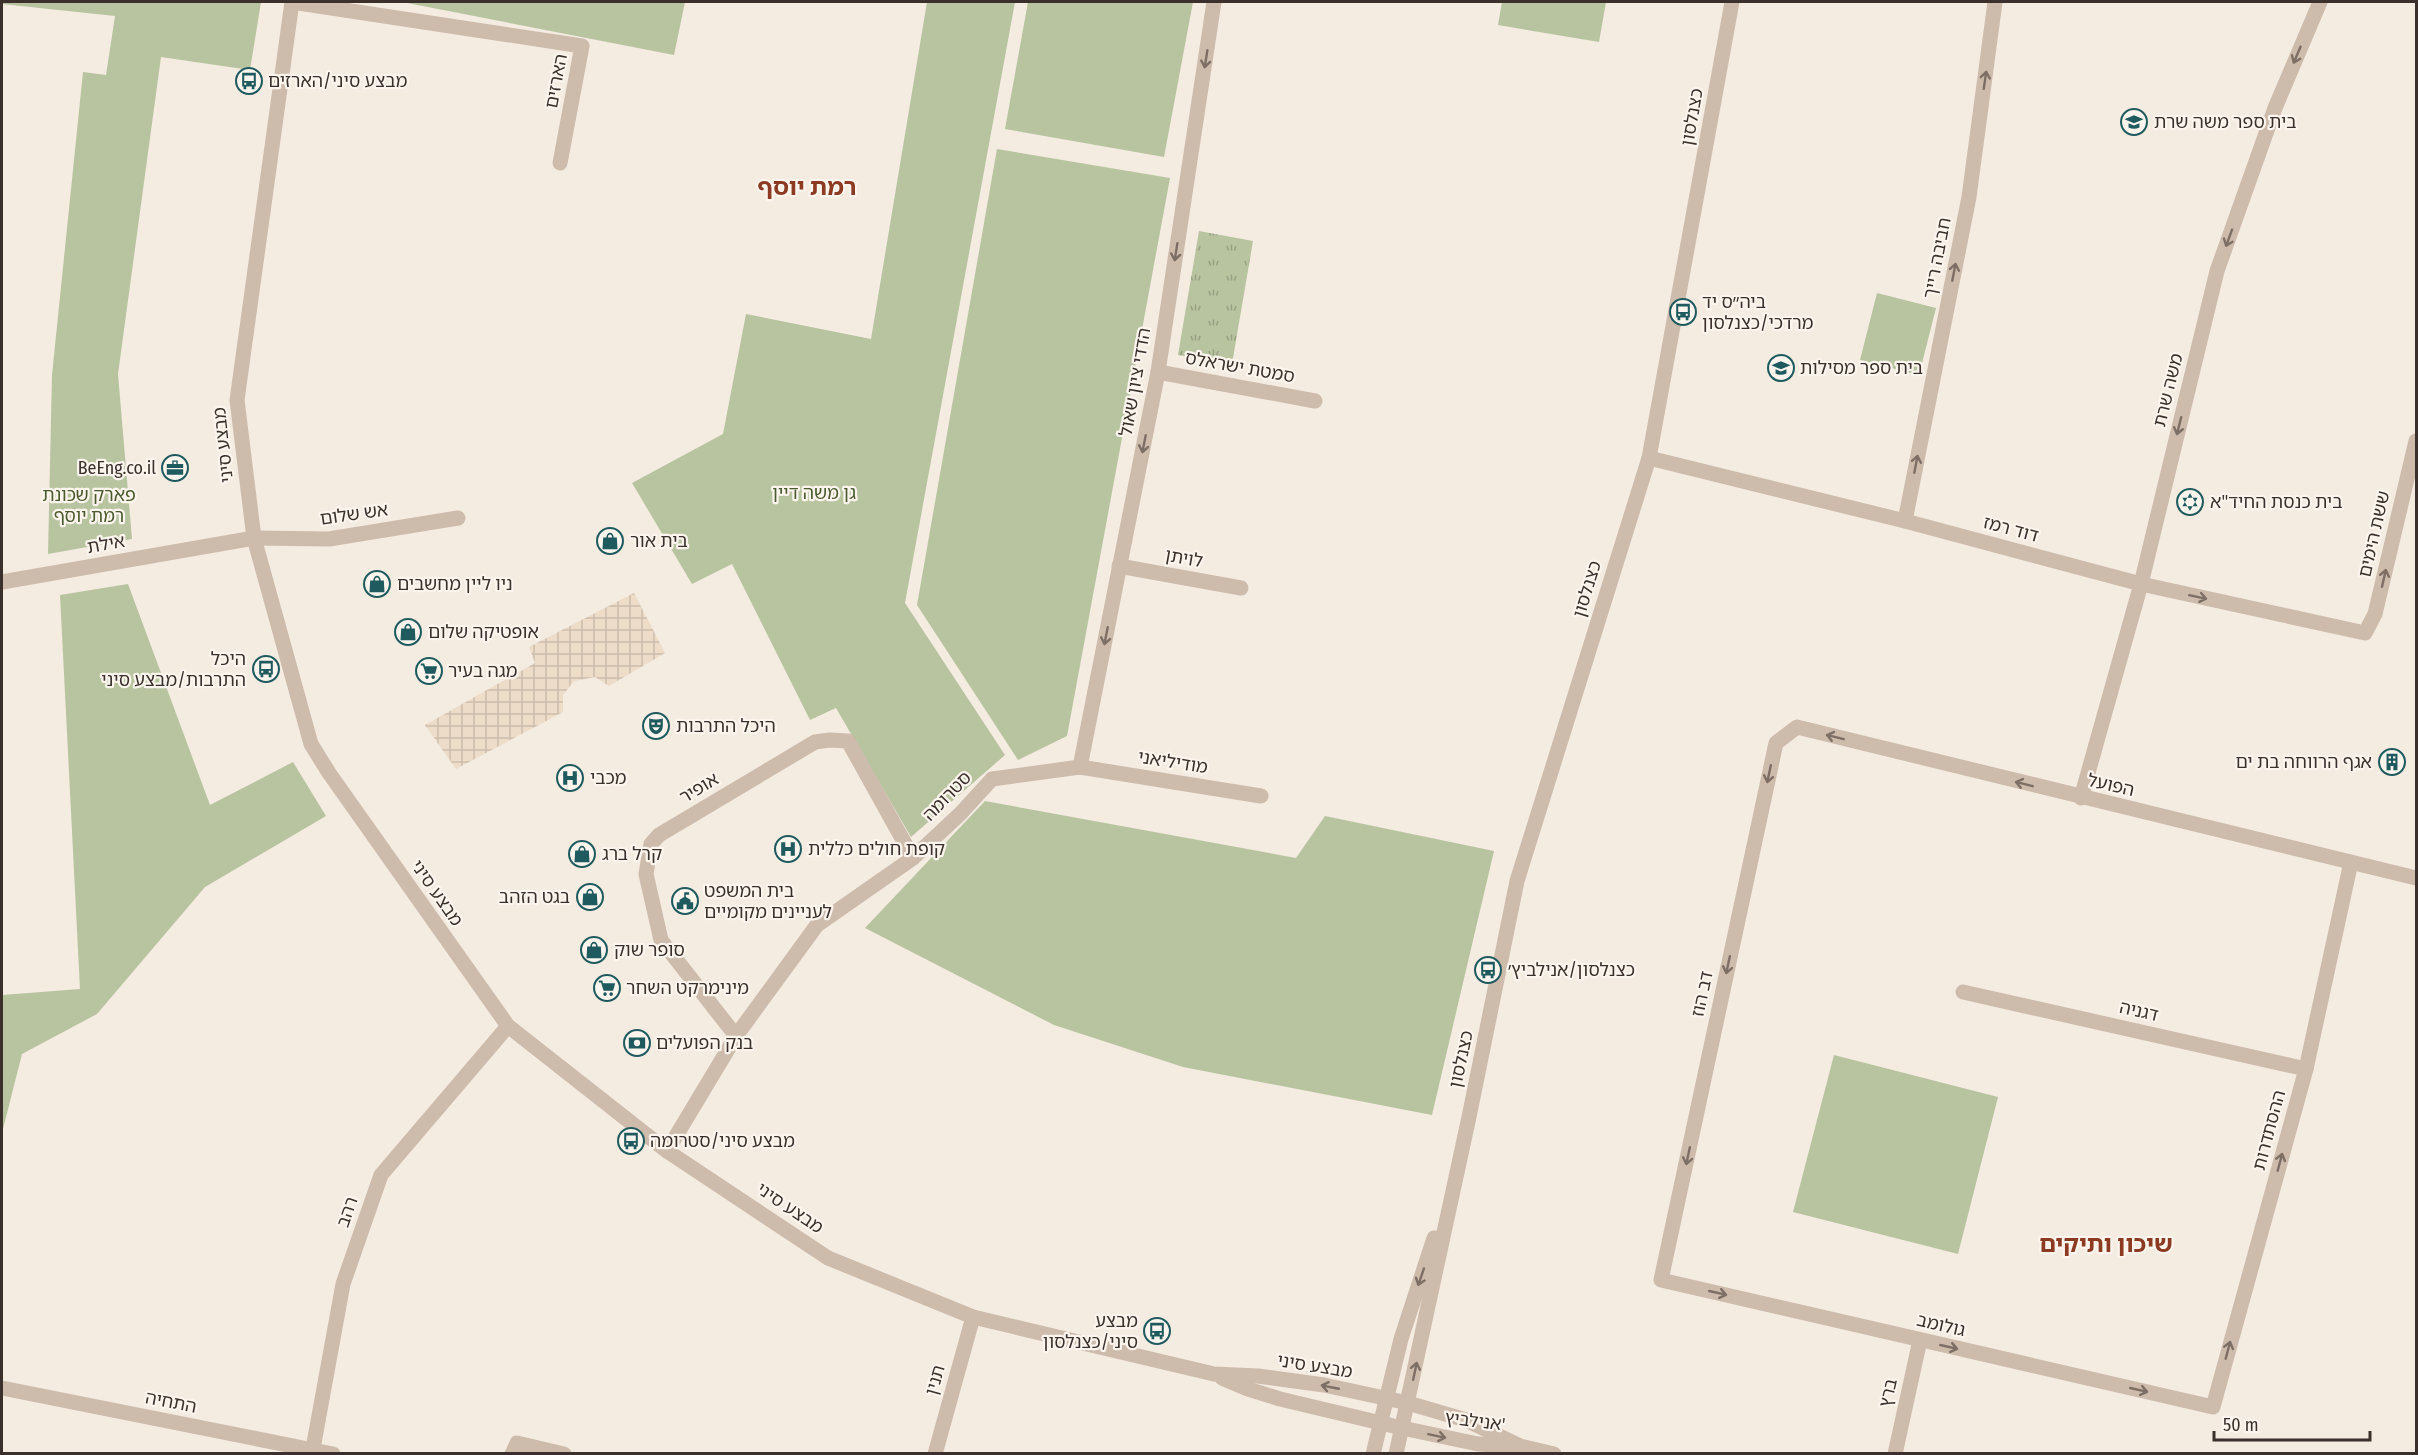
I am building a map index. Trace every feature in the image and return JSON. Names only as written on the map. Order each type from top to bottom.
[{"type":"street","name":"הארזים","points":[[292,2],[582,46],[560,163]]},
{"type":"street","name":"מבצע סיני","points":[[292,2],[237,400],[254,538],[311,744],[507,1026],[667,1150],[828,1257],[973,1317],[1214,1374],[1289,1381],[1408,1403]]},
{"type":"street","name":"הדדי ציון שאול","points":[[1080,767],[1158,372],[1215,2]]},
{"type":"street","name":"כצנלסון","points":[[1396,1454],[1517,881],[1648,458],[1732,2]]},
{"type":"street","name":"חביבה רייך","points":[[1905,521],[1969,197],[1995,2]]},
{"type":"street","name":"משה שרת","points":[[2081,798],[2141,584],[2217,271],[2275,108],[2320,2]]},
{"type":"street","name":"סמטת ישראלס","points":[[1158,372],[1315,400]]},
{"type":"street","name":"ששת הימים","points":[[2365,633],[2375,614],[2416,441]]},
{"type":"street","name":"דוד רמז","points":[[1648,458],[1905,521],[2141,584],[2365,633]]},
{"type":"street","name":"אש שלום","points":[[254,538],[329,539],[458,518]]},
{"type":"street","name":"אילת","points":[[2,582],[254,538]]},
{"type":"street","name":"לויתן","points":[[1119,566],[1241,588]]},
{"type":"street","name":"הפועל","points":[[1797,727],[2416,878]]},
{"type":"street","name":"דב הוז","points":[[1661,1280],[1776,743],[1797,727]]},
{"type":"street","name":"אופיר","points":[[736,1036],[661,940],[646,874],[651,844],[659,835],[815,742],[839,740],[848,741],[913,858]]},
{"type":"street","name":"מודיליאני","points":[[1080,767],[1261,796]]},
{"type":"street","name":"סטרומה","points":[[667,1150],[736,1036],[817,925],[913,858],[960,813],[992,778],[1080,767]]},
{"type":"street","name":"ההסתדרות","points":[[2213,1407],[2306,1068],[2351,862]]},
{"type":"street","name":"דגניה","points":[[1963,992],[2306,1068]]},
{"type":"street","name":"רהב","points":[[312,1452],[343,1284],[381,1175],[507,1026]]},
{"type":"street","name":"כצנלסון","points":[[1374,1454],[1386,1398],[1416,1288],[1454,1182]]},
{"type":"street","name":"גולומב","points":[[1661,1280],[2213,1407]]},
{"type":"street","name":"תנין","points":[[935,1454],[973,1317]]},
{"type":"street","name":"ברץ","points":[[1895,1454],[1920,1340]]},
{"type":"street","name":"מבצע סיני","points":[[1214,1374],[1248,1389],[1281,1399],[1380,1423]]},
{"type":"street","name":"התחיה","points":[[2,1388],[312,1452],[333,1454]]},
{"type":"street","name":"אנילביץ'","points":[[1408,1403],[1466,1420],[1520,1446]]},
{"type":"street","name":"אנילביץ'","points":[[1380,1423],[1478,1444],[1520,1446]]},
{"type":"street","points":[[512,1454],[517,1443],[564,1454]]},
{"type":"street","points":[[1520,1446],[1554,1454]]},
{"type":"green space","name":"פארק שכונת רמת יוסף","points":[[2,2],[261,2],[250,70],[161,57],[118,374],[132,539],[48,554],[52,375],[83,72],[106,75],[115,16],[2,4]]},
{"type":"green space","points":[[402,2],[685,2],[674,55]]},
{"type":"green space","name":"גן משה דיין","points":[[927,2],[1015,2],[905,603],[1005,755],[911,837],[836,708],[810,720],[732,564],[692,584],[632,483],[723,434],[746,314],[871,339]]},
{"type":"green space","points":[[1028,2],[1193,2],[1164,157],[1005,129]]},
{"type":"green space","points":[[1502,2],[1606,2],[1599,42],[1498,25]]},
{"type":"green space","points":[[997,149],[1170,178],[1067,736],[1018,760],[917,605]]},
{"type":"green space","points":[[1199,231],[1253,241],[1232,364],[1178,355]]},
{"type":"green space","points":[[1877,293],[1936,308],[1919,375],[1860,360]]},
{"type":"green space","points":[[128,584],[210,805],[293,762],[326,816],[205,887],[97,1014],[22,1054],[2,1133],[2,995],[80,989],[60,595]]},
{"type":"green space","points":[[985,801],[1296,858],[1325,816],[1494,851],[1432,1115],[1183,1067],[1054,1025],[865,928]]},
{"type":"green space","points":[[1834,1055],[1998,1097],[1958,1254],[1793,1212]]},
{"type":"shaded area","points":[[634,593],[665,653],[609,686],[595,677],[574,681],[563,695],[563,712],[456,769],[425,725],[535,663],[529,647]]},
{"type":"place","name":"מבצע סיני/הארזים","points":[[249,81]]},
{"type":"place","name":"בית ספר משה שרת","points":[[2134,122]]},
{"type":"place","name":"ביה״ס יד מרדכי/כצנלסון","points":[[1683,312]]},
{"type":"place","name":"בית ספר מסילות","points":[[1781,368]]},
{"type":"place","name":"BeEng.co.il","points":[[175,468]]},
{"type":"place","name":"בית כנסת החיד\"א","points":[[2190,502]]},
{"type":"place","name":"בית אור","points":[[610,541]]},
{"type":"place","name":"ניו ליין מחשבים","points":[[377,584]]},
{"type":"place","name":"אופטיקה שלום","points":[[408,632]]},
{"type":"place","name":"היכל התרבות/מבצע סיני","points":[[266,669]]},
{"type":"place","name":"מגה בעיר","points":[[429,671]]},
{"type":"place","name":"היכל התרבות","points":[[656,726]]},
{"type":"place","name":"אגף הרווחה בת ים","points":[[2392,762]]},
{"type":"place","name":"מכבי","points":[[570,778]]},
{"type":"place","name":"קופת חולים כללית","points":[[788,849]]},
{"type":"place","name":"קרל ברג","points":[[582,854]]},
{"type":"place","name":"בגט הזהב","points":[[590,897]]},
{"type":"place","name":"בית המשפט לעניינים מקומיים","points":[[685,901]]},
{"type":"place","name":"סופר שוק","points":[[594,950]]},
{"type":"place","name":"כצנלסון/אנילביץ׳","points":[[1488,970]]},
{"type":"place","name":"מינימרקט השחר","points":[[607,988]]},
{"type":"place","name":"בנק הפועלים","points":[[637,1043]]},
{"type":"place","name":"מבצע סיני/סטרומה","points":[[631,1141]]},
{"type":"place","name":"מבצע סיני/כצנלסון","points":[[1157,1331]]},
{"type":"district","name":"רמת יוסף","points":[[807,187]]},
{"type":"district","name":"שיכון ותיקים","points":[[2106,1244]]}]
